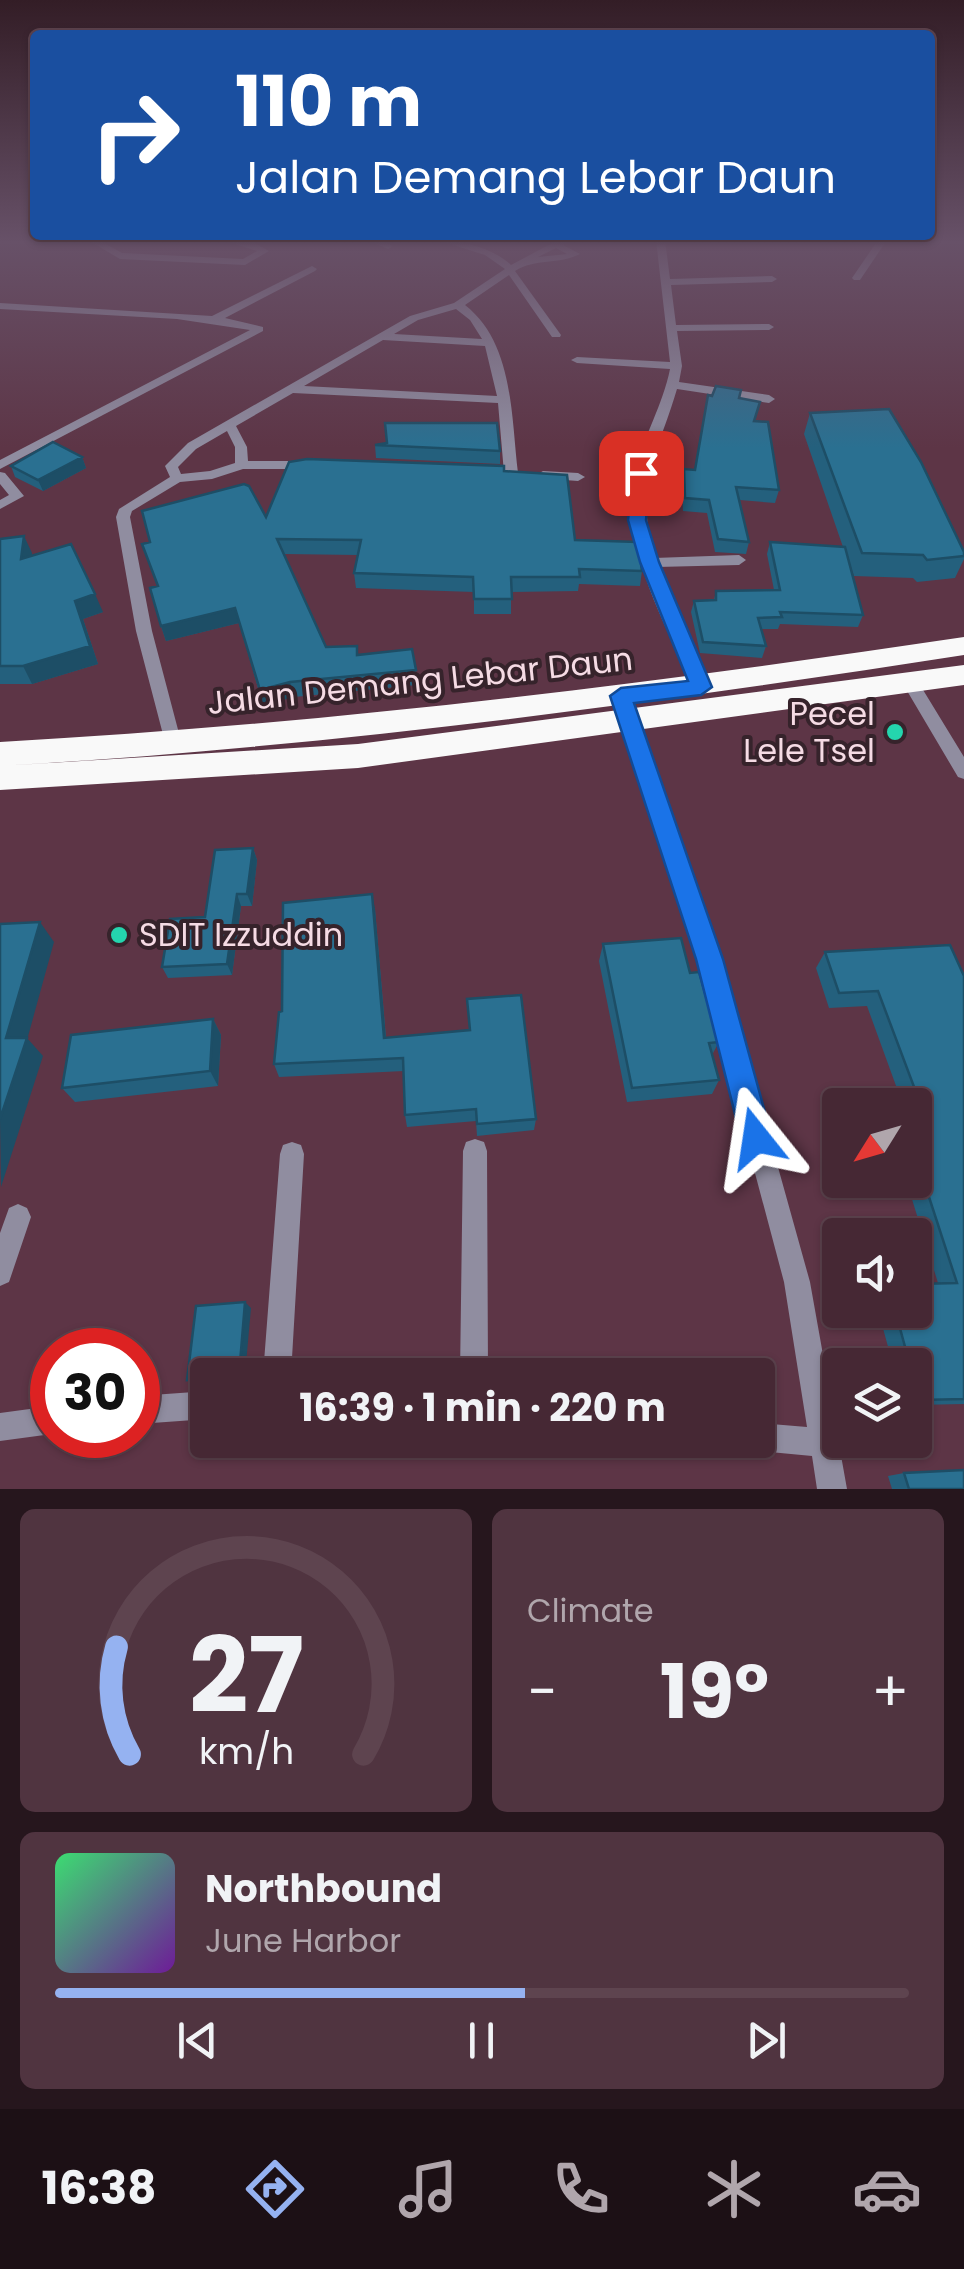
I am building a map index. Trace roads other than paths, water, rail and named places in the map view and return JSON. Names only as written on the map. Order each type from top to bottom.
[{"type":"highway","name":"Jalan Demang Lebar Daun","points":[[0,778],[358,756],[625,707],[701,687],[964,646]]},
{"type":"highway","name":"Jalan Demang Lebar Daun","points":[[0,754],[910,684],[964,675]]},
{"type":"street","points":[[0,466],[258,329],[251,324],[213,320],[53,309]]},
{"type":"street","points":[[213,320],[233,309]]},
{"type":"street","points":[[178,478],[171,466],[178,456],[383,337],[440,309]]},
{"type":"street","points":[[466,309],[477,316],[498,367],[511,473]]},
{"type":"street","points":[[537,309],[556,335]]},
{"type":"street","points":[[668,309],[676,366],[674,385],[641,473],[637,520],[701,687]]},
{"type":"street","points":[[670,328],[769,327]]},
{"type":"street","points":[[383,337],[488,343]]},
{"type":"street","points":[[577,360],[676,366]]},
{"type":"street","points":[[674,385],[770,399]]},
{"type":"street","points":[[292,389],[502,400]]},
{"type":"street","points":[[230,426],[241,447],[242,465]]},
{"type":"street","points":[[172,741],[144,630],[122,517],[134,503],[178,478],[212,475],[242,465],[332,465]]},
{"type":"street","points":[[492,472],[578,477]]},
{"type":"street","points":[[0,476],[18,496],[0,505]]},
{"type":"street","points":[[650,562],[740,560]]},
{"type":"street","points":[[910,684],[964,772]]},
{"type":"street","points":[[625,707],[709,959],[797,1282],[822,1431]]},
{"type":"street","points":[[474,1358],[475,1151]]},
{"type":"street","points":[[278,1358],[292,1154]]},
{"type":"street","points":[[0,1273],[18,1217]]},
{"type":"street","points":[[160,1409],[190,1407]]},
{"type":"street","points":[[0,1426],[30,1423]]},
{"type":"street","points":[[775,1439],[822,1443]]},
{"type":"street","points":[[827,1458],[832,1489]]},
{"type":"place","name":"Pecel Lele Tsel","points":[[895,732]]},
{"type":"place","name":"SDIT Izzuddin","points":[[119,935]]}]
